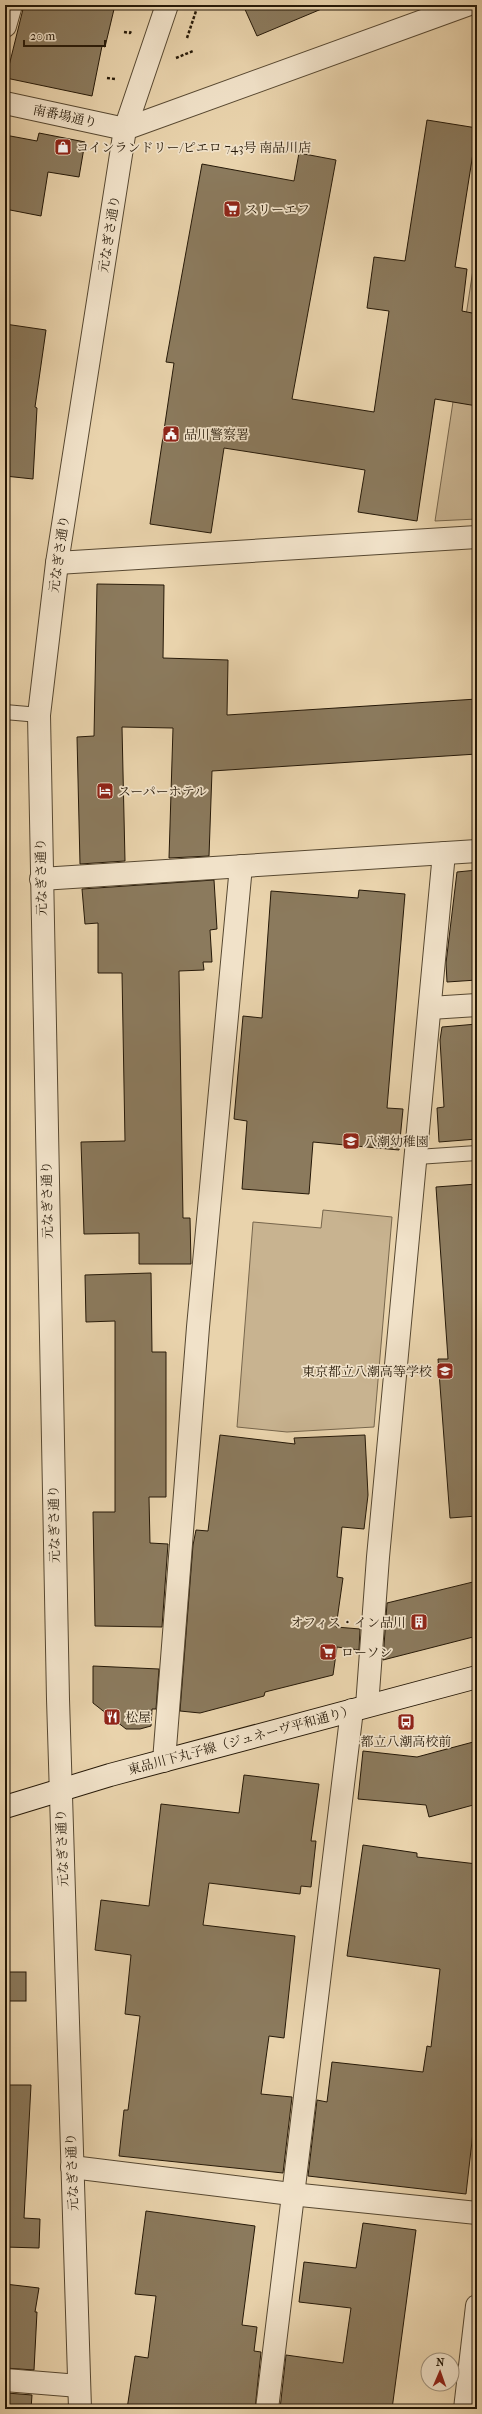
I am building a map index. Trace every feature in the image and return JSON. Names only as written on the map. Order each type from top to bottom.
[{"type":"street","points":[[5,26],[11,5]]},
{"type":"street","name":"元なぎさ通り","points":[[80,2409],[60,1790],[41,879],[39,715],[57,563],[125,129],[167,5]]},
{"type":"street","points":[[125,129],[467,5]]},
{"type":"street","name":"南番場通り","points":[[5,103],[125,129]]},
{"type":"street","points":[[57,563],[477,537]]},
{"type":"street","points":[[41,879],[477,851]]},
{"type":"street","points":[[267,2409],[292,2194],[360,1708],[379,1549],[417,1157],[444,853]]},
{"type":"street","points":[[164,1761],[198,1334],[241,866]]},
{"type":"street","points":[[430,1008],[477,1005]]},
{"type":"street","name":"東品川下丸子線（ジュネーヴ平和通り）","points":[[5,1807],[164,1761],[477,1677]]},
{"type":"street","points":[[72,2167],[292,2194],[477,2213]]},
{"type":"street","points":[[465,2409],[477,2306]]},
{"type":"street","points":[[5,2380],[79,2386]]},
{"type":"lane","points":[[5,712],[39,715]]},
{"type":"lane","points":[[417,1157],[477,1153]]},
{"type":"path","points":[[187,38],[198,5]]},
{"type":"path","points":[[124,32],[130,33]]},
{"type":"path","points":[[176,58],[193,51]]},
{"type":"path","points":[[107,78],[117,80]]},
{"type":"path","points":[[5,922],[10,922]]},
{"type":"shaded area","points":[[477,243],[477,519],[435,521]]},
{"type":"shaded area","points":[[323,1210],[392,1217],[374,1427],[287,1432],[237,1427],[253,1222],[321,1228]]},
{"type":"building","points":[[24,5],[115,5],[105,47],[102,46],[92,96],[6,78]]},
{"type":"building","points":[[243,5],[331,5],[257,36]]},
{"type":"building","points":[[427,120],[477,128],[455,267],[467,269],[462,311],[477,314],[477,406],[435,399],[417,521],[358,512],[365,470],[224,448],[211,533],[150,524],[174,363],[166,362],[202,164],[294,181],[299,153],[336,160],[292,399],[374,412],[389,311],[367,308],[374,257],[405,261]]},
{"type":"building","points":[[39,133],[85,142],[79,177],[48,172],[41,216],[5,209],[5,135],[37,141]]},
{"type":"building","points":[[5,324],[46,330],[35,407],[37,408],[33,479],[5,476]]},
{"type":"building","points":[[97,584],[164,585],[163,658],[228,660],[227,715],[477,699],[477,754],[212,771],[209,856],[169,858],[173,728],[122,727],[125,861],[80,864],[77,737],[94,736]]},
{"type":"building","points":[[477,870],[477,980],[447,982],[446,963],[457,872]]},
{"type":"building","points":[[214,880],[217,929],[210,930],[212,962],[203,962],[204,970],[179,971],[183,1218],[190,1218],[191,1264],[139,1264],[139,1233],[84,1234],[81,1142],[125,1141],[122,973],[98,973],[98,923],[85,924],[82,889]]},
{"type":"building","points":[[359,890],[405,894],[387,1108],[403,1109],[399,1150],[313,1142],[309,1194],[242,1189],[247,1121],[234,1119],[243,1016],[262,1018],[271,891],[358,898]]},
{"type":"building","points":[[477,1024],[477,1139],[439,1142],[437,1108],[444,1107],[440,1040],[442,1027]]},
{"type":"building","points":[[477,1184],[477,1516],[450,1518],[438,1359],[448,1359],[436,1187]]},
{"type":"building","points":[[151,1273],[152,1352],[166,1352],[166,1497],[149,1497],[150,1543],[168,1544],[162,1627],[95,1626],[93,1512],[115,1512],[115,1321],[86,1322],[85,1275]]},
{"type":"building","points":[[220,1435],[295,1444],[294,1438],[365,1435],[368,1495],[364,1529],[342,1527],[337,1577],[343,1578],[336,1627],[360,1629],[359,1650],[337,1647],[333,1675],[265,1692],[264,1696],[200,1713],[180,1711],[193,1545],[196,1530],[208,1531]]},
{"type":"building","name":"オフィス・イン品川","points":[[477,1581],[477,1636],[383,1660],[387,1603]]},
{"type":"building","points":[[93,1666],[159,1669],[156,1709],[152,1709],[151,1726],[140,1729],[126,1729],[93,1703]]},
{"type":"building","points":[[477,1741],[477,1804],[429,1817],[426,1805],[358,1799],[363,1751],[417,1757]]},
{"type":"building","points":[[244,1775],[319,1784],[311,1841],[316,1841],[311,1887],[301,1886],[300,1894],[209,1883],[203,1925],[295,1936],[284,2038],[269,2036],[261,2094],[292,2097],[283,2173],[119,2156],[124,2110],[128,2110],[140,2016],[125,2014],[131,1955],[95,1950],[101,1900],[149,1906],[161,1804],[239,1813]]},
{"type":"building","points":[[363,1845],[417,1853],[417,1857],[477,1864],[477,2097],[466,2194],[308,2176],[317,2100],[327,2102],[332,2062],[423,2072],[427,2046],[431,2047],[440,1969],[347,1956]]},
{"type":"building","points":[[5,1972],[26,1972],[26,2001],[5,2001]]},
{"type":"building","points":[[5,2085],[31,2085],[24,2218],[40,2219],[39,2248],[5,2247]]},
{"type":"building","points":[[146,2211],[255,2226],[242,2325],[257,2327],[254,2351],[261,2352],[255,2409],[127,2409],[135,2356],[148,2358],[156,2296],[135,2294]]},
{"type":"building","points":[[363,2223],[416,2230],[392,2409],[280,2409],[286,2355],[343,2363],[351,2308],[299,2302],[304,2262],[356,2268]]},
{"type":"building","points":[[5,2284],[39,2288],[35,2312],[37,2312],[34,2370],[5,2368]]},
{"type":"building","points":[[7,2393],[32,2395],[31,2409],[6,2409]]},
{"type":"place","name":"コインランドリー/ピエロ 743号 南品川店","points":[[63,147]]},
{"type":"place","name":"スリーエフ","points":[[232,209]]},
{"type":"place","name":"品川警察署","points":[[171,434]]},
{"type":"place","name":"スーパーホテル","points":[[105,791]]},
{"type":"place","name":"八潮幼稚園","points":[[351,1141]]},
{"type":"place","name":"東京都立八潮高等学校","points":[[445,1371]]},
{"type":"place","name":"オフィス・イン品川","points":[[419,1622]]},
{"type":"place","name":"ローソン","points":[[328,1652]]},
{"type":"place","name":"松屋","points":[[112,1717]]},
{"type":"place","name":"都立八潮高校前","points":[[406,1722]]}]
